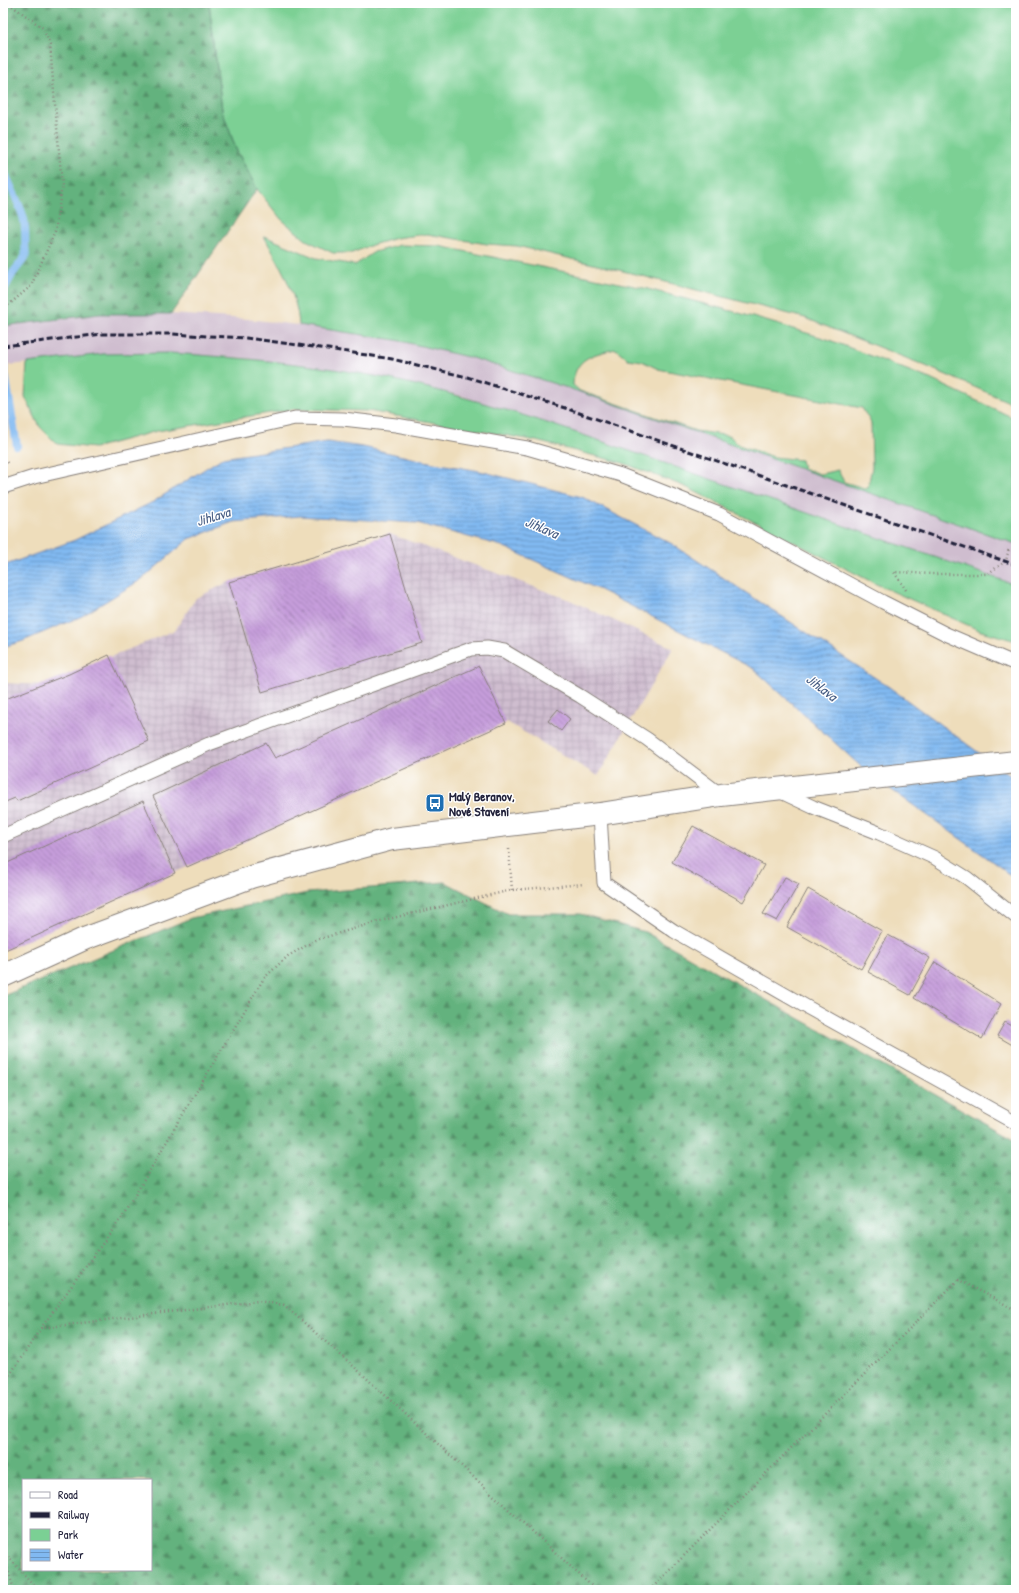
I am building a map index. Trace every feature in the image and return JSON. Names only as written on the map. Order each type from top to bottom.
[{"type":"street","points":[[3,976],[84,939],[251,877],[392,839],[600,814],[774,788],[1016,762]]},
{"type":"lane","points":[[3,487],[34,477],[295,418],[343,419],[396,425],[527,448],[621,474],[719,514],[946,634],[1016,664]]},
{"type":"lane","points":[[3,836],[209,744],[471,649],[487,648],[504,651],[580,696],[647,739],[721,795]]},
{"type":"lane","points":[[774,788],[813,807],[879,833],[935,858],[967,878],[1016,917]]},
{"type":"lane","points":[[600,814],[604,883],[674,931],[805,1006],[1016,1123]]},
{"type":"path","points":[[3,311],[6,306],[32,286],[55,232],[62,186],[50,45],[43,28],[8,3]]},
{"type":"path","points":[[909,596],[894,572],[988,574],[1006,561],[1009,548]]},
{"type":"path","points":[[510,858],[512,890]]},
{"type":"path","points":[[3,1385],[41,1328],[122,1217],[264,978],[288,956],[316,940],[380,921],[512,890],[604,883]]},
{"type":"path","points":[[650,1590],[958,1280],[1016,1310]]},
{"type":"path","points":[[41,1328],[258,1301],[284,1305],[367,1378],[596,1590]]},
{"type":"path","points":[[3,1552],[14,1590]]},
{"type":"path","points":[[3,1552],[38,1590]]},
{"type":"shaded area","points":[[100,314],[171,314],[248,319],[330,329],[396,340],[472,358],[571,389],[1016,544],[1016,585],[559,427],[462,396],[388,379],[325,368],[245,358],[170,353],[103,354],[3,366],[3,326]]},
{"type":"shaded area","points":[[390,534],[570,600],[673,648],[598,776],[507,722],[3,951],[3,683],[43,685],[175,630],[196,598],[229,582]]},
{"type":"green space","points":[[3,3],[209,3],[222,110],[236,149],[257,189],[171,314],[100,314],[3,326]]},
{"type":"green space","points":[[209,3],[1016,3],[1016,405],[921,364],[805,318],[627,272],[517,246],[487,244],[427,234],[396,238],[352,253],[333,253],[306,240],[281,219],[257,189],[236,149],[222,110]]},
{"type":"green space","points":[[264,236],[316,258],[355,265],[374,252],[400,245],[439,246],[644,288],[739,313],[827,339],[930,379],[1016,419],[1016,544],[571,389],[472,358],[396,340],[299,325],[298,313],[291,290]],"holes":[[[616,349],[628,359],[642,361],[658,369],[862,408],[871,423],[872,467],[868,487],[864,488],[844,482],[838,470],[820,474],[803,468],[801,460],[774,457],[739,445],[730,436],[696,431],[580,391],[573,385],[574,376],[577,369],[581,363],[593,355]]]},
{"type":"green space","points":[[170,353],[253,359],[336,369],[426,387],[533,418],[1016,585],[1016,641],[981,631],[876,584],[686,487],[623,463],[532,440],[368,411],[295,409],[157,431],[94,448],[57,444],[40,427],[25,397],[27,363],[103,354]]},
{"type":"green space","points":[[445,882],[508,914],[581,914],[645,932],[1016,1140],[1016,1590],[3,1590],[3,996],[191,918],[307,893]]},
{"type":"water","name":"Jihlava","points":[[327,442],[363,447],[434,463],[480,471],[582,497],[672,544],[889,687],[1016,780],[1016,880],[868,773],[754,669],[600,590],[502,546],[417,523],[300,516],[233,522],[189,539],[142,579],[82,616],[23,641],[3,647],[3,566],[75,540],[153,502],[222,458]]},
{"type":"building","points":[[390,534],[422,643],[262,692],[229,582]]},
{"type":"building","points":[[109,655],[149,741],[17,801],[15,798],[3,803],[3,700],[69,674]]},
{"type":"building","points":[[479,666],[506,723],[187,867],[153,796],[266,743],[275,758]]},
{"type":"building","points":[[558,709],[570,719],[561,731],[548,721]]},
{"type":"building","points":[[143,801],[175,873],[3,951],[3,865]]},
{"type":"building","points":[[693,826],[764,865],[743,902],[672,862]]},
{"type":"building","points":[[785,877],[799,884],[777,921],[763,914]]},
{"type":"building","points":[[808,889],[882,931],[861,969],[787,927]]},
{"type":"building","points":[[888,935],[930,958],[910,995],[868,972]]},
{"type":"building","points":[[935,962],[1001,1004],[982,1039],[914,998]]},
{"type":"building","points":[[1005,1022],[1016,1028],[1016,1047],[997,1036]]},
{"type":"waterway","points":[[3,169],[23,216],[25,226],[26,256],[13,273],[3,291]]},
{"type":"waterway","points":[[3,362],[17,446]]},
{"type":"railway","points":[[3,346],[102,334],[171,334],[246,338],[392,359],[467,377],[565,408],[1016,565]]},
{"type":"place","name":"Malý Beranov, Nové Stavení","points":[[435,803]]}]
